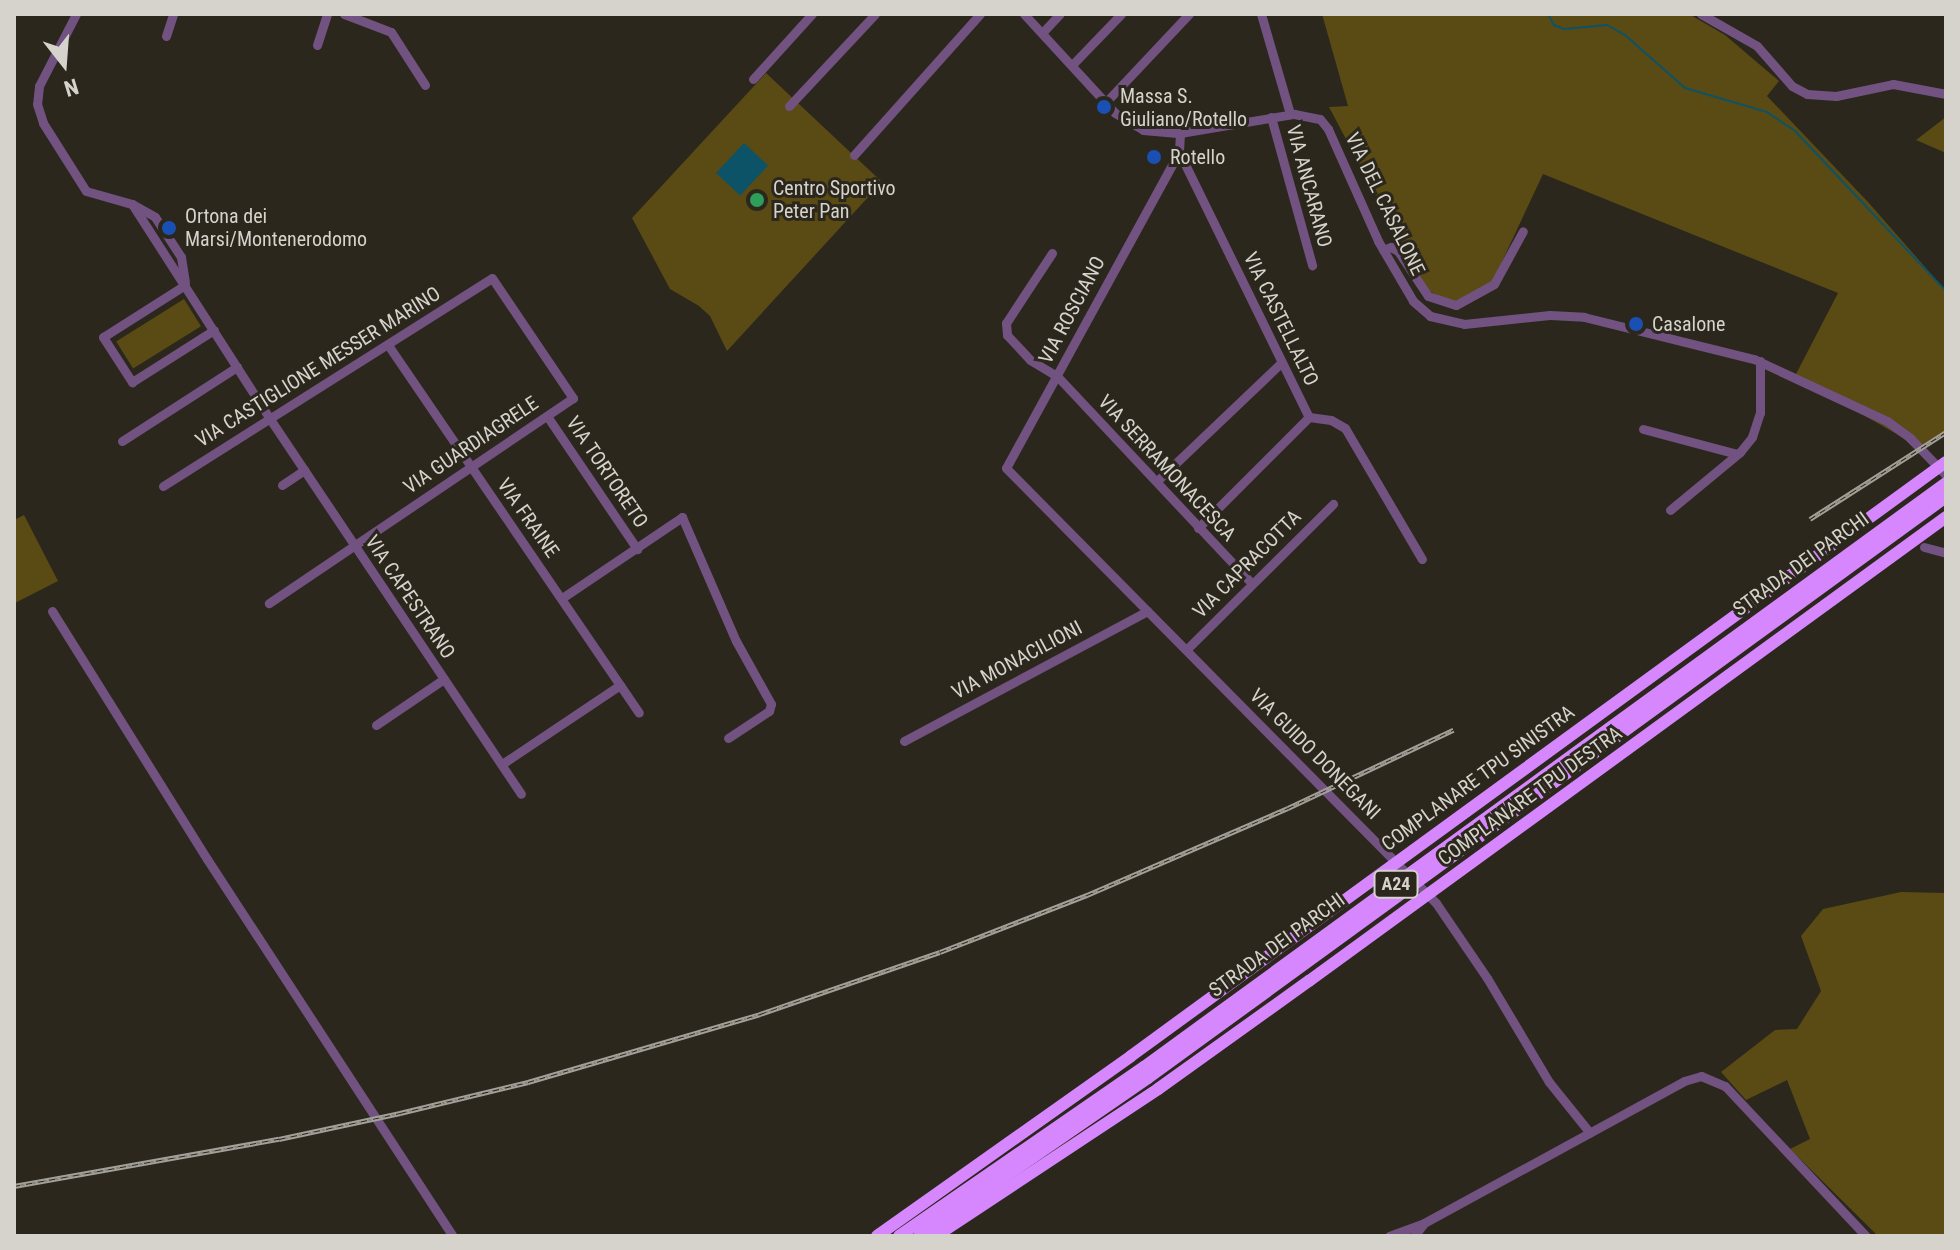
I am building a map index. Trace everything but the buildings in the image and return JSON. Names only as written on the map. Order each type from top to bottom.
[{"type":"highway","name":"COMPLANARE TPU SINISTRA","points":[[877,1236],[1131,1056],[1946,462]]},
{"type":"highway","name":"STRADA DEI PARCHI","points":[[919,1236],[1148,1078],[1892,529],[1946,483]]},
{"type":"highway","name":"STRADA DEI PARCHI","points":[[899,1236],[1144,1067],[1892,529],[1946,497]]},
{"type":"highway","name":"COMPLANARE TPU DESTRA","points":[[936,1236],[1221,1044],[1946,517]]},
{"type":"street","name":"VIA CAPESTRANO","points":[[76,14],[39,86],[40,118],[86,191],[132,204],[270,419],[521,794]]},
{"type":"street","points":[[166,36],[173,14]]},
{"type":"street","points":[[317,45],[327,14]]},
{"type":"street","points":[[344,14],[391,32],[425,85]]},
{"type":"street","points":[[753,79],[812,14]]},
{"type":"street","points":[[789,106],[875,14]]},
{"type":"street","points":[[854,155],[980,14]]},
{"type":"street","name":"VIA DEL CASALONE","points":[[1024,14],[1119,117],[1139,129],[1154,133],[1180,133],[1290,114],[1312,115],[1327,126],[1383,250],[1413,301],[1441,320],[1469,324],[1550,315],[1579,316],[1760,361],[1887,421],[1906,434],[1946,475]]},
{"type":"street","points":[[1042,33],[1060,14]]},
{"type":"street","points":[[1072,65],[1121,14]]},
{"type":"street","points":[[1106,102],[1189,14]]},
{"type":"street","points":[[1261,14],[1290,114]]},
{"type":"street","points":[[1701,14],[1757,46],[1792,86],[1807,94],[1831,97],[1893,84],[1946,94]]},
{"type":"street","name":"VIA ANCARANO","points":[[1271,117],[1312,265]]},
{"type":"street","points":[[1179,152],[1180,133]]},
{"type":"street","name":"VIA ROSCIANO","points":[[1006,468],[1179,152]]},
{"type":"street","name":"VIA CASTELLALTO","points":[[1179,152],[1309,417],[1331,420],[1345,428],[1422,559]]},
{"type":"street","points":[[1383,250],[1393,247],[1398,251],[1428,296],[1456,305],[1494,284],[1523,231]]},
{"type":"street","name":"VIA SERRAMONACESCA","points":[[1052,253],[1005,329],[1030,360],[1057,376],[1252,584]]},
{"type":"street","name":"VIA CASTIGLIONE MESSER MARINO","points":[[163,486],[492,278]]},
{"type":"street","name":"VIA GUARDIAGRELE","points":[[269,603],[573,398],[492,278]]},
{"type":"street","points":[[185,285],[103,337],[132,382],[214,330]]},
{"type":"street","name":"VIA FRAINE","points":[[388,345],[639,713]]},
{"type":"street","points":[[1670,510],[1737,454],[1758,422],[1760,361]]},
{"type":"street","points":[[1157,481],[1281,363]]},
{"type":"street","points":[[122,441],[237,367]]},
{"type":"street","name":"VIA TORTORETO","points":[[547,416],[637,549]]},
{"type":"street","points":[[1198,528],[1309,417]]},
{"type":"street","points":[[1643,429],[1737,454]]},
{"type":"street","name":"VIA GUIDO DONEGANI","points":[[1006,468],[1436,903],[1487,978],[1549,1082],[1590,1133]]},
{"type":"street","points":[[282,485],[304,470]]},
{"type":"street","name":"VIA CAPRACOTTA","points":[[1187,649],[1333,504]]},
{"type":"street","points":[[562,598],[682,517],[736,641],[771,704],[769,711],[728,738]]},
{"type":"street","points":[[1924,547],[1946,553]]},
{"type":"street","points":[[52,611],[207,859],[453,1236]]},
{"type":"street","name":"VIA MONACILIONI","points":[[904,741],[1147,611]]},
{"type":"street","points":[[376,725],[444,679]]},
{"type":"street","points":[[502,764],[620,685]]},
{"type":"street","points":[[1389,1236],[1424,1223],[1684,1081],[1712,1078],[1725,1086],[1866,1236]]},
{"type":"street","points":[[1414,1236],[1424,1223]]},
{"type":"shaded area","points":[[1322,14],[1689,14],[1725,35],[1779,81],[1767,96],[1868,202],[1946,291],[1946,431],[1921,448],[1795,376],[1838,293],[1543,174],[1492,283],[1452,303],[1418,285],[1409,258],[1329,107],[1348,106]]},
{"type":"shaded area","name":"Centro Sportivo Peter Pan","points":[[766,73],[882,182],[727,351],[710,316],[670,289],[632,218]]},
{"type":"shaded area","points":[[1946,117],[1946,153],[1916,140]]},
{"type":"shaded area","points":[[184,299],[201,326],[133,369],[116,341]]},
{"type":"shaded area","points":[[24,515],[58,581],[15,603],[14,520]]},
{"type":"shaded area","points":[[1901,892],[1946,893],[1946,1236],[1878,1236],[1790,1149],[1810,1139],[1787,1080],[1746,1100],[1721,1072],[1775,1030],[1797,1029],[1821,991],[1801,936],[1823,909]]},
{"type":"water","points":[[744,143],[768,166],[740,195],[716,173]]},
{"type":"waterway","points":[[1548,14],[1554,25],[1564,29],[1607,25],[1625,35],[1685,88],[1767,112],[1795,131],[1946,291]]},
{"type":"railway","points":[[1810,519],[1946,432]]},
{"type":"railway","points":[[14,1186],[279,1139],[400,1113],[528,1082],[760,1014],[940,952],[1087,895],[1288,808],[1453,730]]},
{"type":"place","name":"Massa S. Giuliano/Rotello","points":[[1104,107]]},
{"type":"place","name":"Rotello","points":[[1154,157]]},
{"type":"place","name":"Centro Sportivo Peter Pan","points":[[757,200]]},
{"type":"place","name":"Ortona dei Marsi/Montenerodomo","points":[[169,228]]},
{"type":"place","name":"Casalone","points":[[1636,324]]}]
